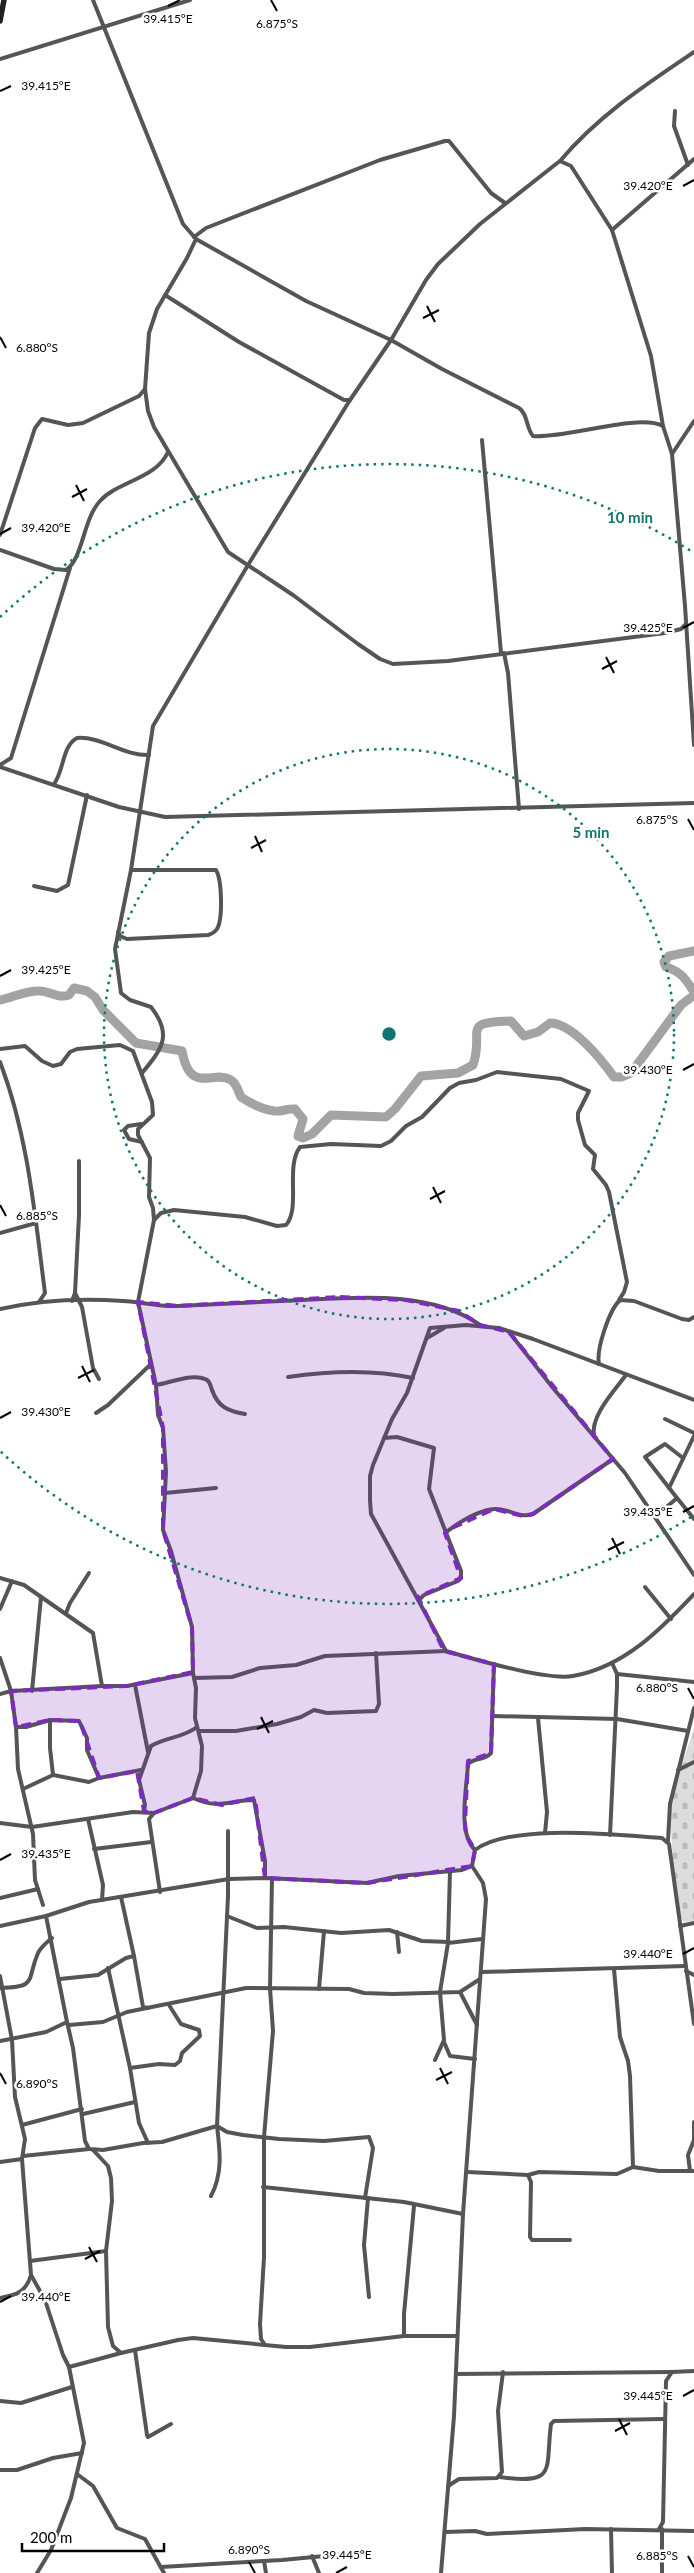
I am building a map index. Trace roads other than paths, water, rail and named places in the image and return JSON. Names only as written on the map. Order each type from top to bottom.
[{"type":"main road","points":[[0,21],[4,0]]},
{"type":"street","points":[[93,0],[183,224],[195,238],[306,301],[391,340],[420,358],[519,408],[524,412],[528,428],[534,436],[543,437],[586,429],[638,424],[655,423],[663,426]]},
{"type":"street","points":[[165,0],[166,6]]},
{"type":"street","points":[[0,59],[190,0]]},
{"type":"street","points":[[142,1073],[162,1048],[164,1036],[156,1014],[150,1007],[130,1000],[121,993],[115,949],[131,870],[154,726],[248,565],[350,400],[391,340],[426,280],[438,264],[454,246],[560,161],[572,146],[614,106],[694,52]]},
{"type":"street","points":[[675,111],[674,126],[688,165]]},
{"type":"street","points":[[506,203],[491,193],[448,141],[445,141],[380,160],[206,228],[195,238],[187,258],[165,295],[149,333],[145,389],[148,411],[168,452],[228,552],[293,595],[380,659],[393,664],[448,660],[665,632],[681,629],[686,624]]},
{"type":"street","points":[[612,230],[694,159]]},
{"type":"street","points":[[560,161],[571,166],[612,230],[651,356],[663,426],[672,454],[694,745]]},
{"type":"street","points":[[165,295],[292,372],[344,400],[350,400]]},
{"type":"street","points":[[0,535],[34,428],[39,420],[68,425],[84,423],[139,396],[145,389]]},
{"type":"street","points":[[672,454],[694,421]]},
{"type":"street","points":[[482,440],[503,653],[508,673],[519,809]]},
{"type":"street","points":[[0,766],[11,758],[70,568],[86,524],[99,501],[156,467],[165,459],[168,452]]},
{"type":"street","points":[[0,550],[62,571],[70,568]]},
{"type":"street","points":[[54,784],[60,775],[68,748],[77,738],[142,755],[149,754]]},
{"type":"street","points":[[0,766],[140,812],[165,817],[519,809],[693,802]]},
{"type":"street","points":[[34,886],[58,891],[68,885],[87,795]]},
{"type":"street","points":[[118,932],[120,936],[127,938],[208,935],[216,931],[219,923],[221,897],[216,870],[131,870]]},
{"type":"street","points":[[0,1049],[25,1046],[42,1061],[53,1066],[61,1064],[70,1052],[77,1049],[120,1045],[133,1051],[152,1102],[153,1115],[150,1120],[142,1124],[128,1126],[124,1130],[129,1139],[142,1142]]},
{"type":"street","points":[[0,1062],[16,1108],[36,1223],[45,1293],[39,1302]]},
{"type":"street","points":[[154,1220],[161,1213],[174,1210],[245,1217],[277,1226],[286,1225],[291,1216],[291,1187],[296,1156],[300,1147],[331,1144],[380,1146],[392,1141],[406,1126],[422,1117],[450,1088],[459,1083],[476,1080],[497,1072],[561,1079],[590,1091],[578,1113],[578,1120],[585,1145],[595,1155],[593,1169],[606,1185],[609,1192],[626,1282],[624,1292],[611,1314],[597,1356],[599,1364]]},
{"type":"street","points":[[142,1124],[138,1134],[150,1158],[149,1197],[153,1208],[154,1220],[138,1302],[156,1386],[158,1414],[163,1428],[165,1493],[162,1507],[162,1530],[171,1551],[192,1627],[196,1688],[194,1709],[202,1746],[201,1771],[193,1798]]},
{"type":"street","points":[[72,1301],[75,1293],[79,1228],[79,1161]]},
{"type":"street","points":[[0,1233],[36,1223]]},
{"type":"street","points":[[75,1293],[82,1307],[93,1368],[99,1379]]},
{"type":"street","points":[[0,1309],[39,1302],[138,1302],[153,1306],[177,1306],[324,1297],[406,1300],[459,1312],[480,1325]]},
{"type":"street","points":[[619,1300],[634,1301],[682,1319],[689,1320],[694,1317]]},
{"type":"street","points":[[446,1652],[372,1514],[370,1476],[384,1438],[413,1378],[430,1328],[480,1325],[510,1332],[694,1400]]},
{"type":"street","points":[[427,1338],[444,1328]]},
{"type":"street","points":[[510,1332],[594,1438],[613,1459],[694,1575]]},
{"type":"street","points":[[590,1360],[597,1356]]},
{"type":"street","points":[[96,1413],[108,1405],[150,1365]]},
{"type":"street","points":[[288,1377],[356,1372],[391,1373],[413,1378]]},
{"type":"street","points":[[594,1438],[593,1428],[599,1414],[626,1375]]},
{"type":"street","points":[[156,1386],[196,1378],[206,1379],[217,1402],[225,1409],[245,1414]]},
{"type":"street","points":[[665,1419],[694,1434],[669,1488]]},
{"type":"street","points":[[384,1438],[397,1437],[434,1448],[429,1489],[461,1571],[461,1578],[458,1581],[424,1595],[419,1600]]},
{"type":"street","points":[[684,1458],[665,1444],[646,1454],[645,1457],[694,1519]]},
{"type":"street","points":[[445,1533],[488,1510],[502,1509],[522,1516],[533,1514],[613,1459]]},
{"type":"street","points":[[165,1493],[216,1488]]},
{"type":"street","points":[[655,1517],[677,1498]]},
{"type":"street","points":[[687,1510],[694,1508]]},
{"type":"street","points":[[66,1613],[70,1603],[89,1573]]},
{"type":"street","points":[[0,1578],[12,1581],[40,1597],[66,1613],[92,1633],[102,1686]]},
{"type":"street","points":[[0,1609],[12,1581]]},
{"type":"street","points":[[646,1586],[671,1619]]},
{"type":"street","points":[[0,1694],[11,1691],[136,1685],[194,1676],[232,1677],[260,1668],[296,1665],[324,1656],[376,1653],[446,1652],[494,1664],[564,1677],[587,1672],[612,1663],[652,1637],[694,1594]]},
{"type":"street","points":[[32,1691],[40,1597]]},
{"type":"street","points":[[144,1811],[145,1805],[139,1780],[151,1746],[160,1741],[179,1737],[198,1729],[236,1731],[277,1724],[301,1717],[314,1710],[341,1713],[376,1712],[380,1704],[376,1653]]},
{"type":"street","points":[[0,1658],[11,1691],[16,1727],[18,1769],[32,1827],[35,1880],[43,1905]]},
{"type":"street","points":[[610,1835],[617,1719],[617,1674],[612,1663]]},
{"type":"street","points":[[475,1850],[469,1844],[466,1836],[468,1764],[491,1753],[494,1664]]},
{"type":"street","points":[[617,1674],[694,1682]]},
{"type":"street","points":[[136,1685],[148,1754]]},
{"type":"street","points":[[694,1708],[670,1804],[668,1841],[694,2024]]},
{"type":"street","points":[[492,1716],[617,1719],[688,1731]]},
{"type":"street","points":[[538,1718],[547,1812],[545,1833]]},
{"type":"street","points":[[16,1727],[50,1720],[79,1721],[87,1738],[87,1750],[99,1778]]},
{"type":"street","points":[[50,1720],[50,1748],[53,1775]]},
{"type":"street","points":[[678,1770],[694,1762]]},
{"type":"street","points":[[23,1789],[53,1775],[89,1782],[99,1778],[141,1770]]},
{"type":"street","points":[[0,1824],[32,1827],[144,1811],[154,1813],[193,1798],[203,1802],[222,1805],[254,1800],[265,1861],[265,1878]]},
{"type":"street","points":[[154,1813],[148,1823],[160,1892]]},
{"type":"street","points":[[88,1819],[103,1885],[102,1900]]},
{"type":"street","points":[[211,2196],[220,2172],[217,2126],[229,1879],[228,1831]]},
{"type":"street","points":[[441,2573],[456,2374],[463,2214],[481,1972],[485,1891],[483,1883],[472,1866],[475,1850],[480,1846],[507,1838],[545,1833],[662,1838],[668,1841]]},
{"type":"street","points":[[94,1849],[151,1842]]},
{"type":"street","points":[[0,1926],[46,1916],[102,1900],[160,1892],[229,1879],[272,1878],[367,1883],[399,1876],[450,1871],[472,1866]]},
{"type":"street","points":[[450,1871],[448,1942],[440,1992],[444,2040],[450,2056],[475,2058]]},
{"type":"street","points":[[259,2345],[261,2339],[264,2137],[273,2031],[270,1988],[272,1878]]},
{"type":"street","points":[[0,1898],[38,1889]]},
{"type":"street","points":[[121,1897],[134,1956],[140,1999],[143,2007],[149,2009]]},
{"type":"street","points":[[46,1916],[68,2023],[83,2114],[85,2141],[91,2150],[108,2166],[111,2178],[112,2201],[106,2251],[108,2327],[112,2346],[122,2353]]},
{"type":"street","points":[[227,1916],[257,1928],[272,1926],[341,1933],[380,1929],[398,1932],[422,1941],[448,1942],[482,1939]]},
{"type":"street","points":[[680,1926],[694,1922]]},
{"type":"street","points":[[319,1989],[324,1931]]},
{"type":"street","points":[[398,1932],[399,1952]]},
{"type":"street","points":[[1,1988],[11,1988],[26,1984],[31,1979],[38,1953],[52,1938]]},
{"type":"street","points":[[60,1979],[89,1977],[134,1956]]},
{"type":"street","points":[[481,1972],[614,1970],[647,1966],[685,1966]]},
{"type":"street","points":[[108,1968],[120,2016],[139,2122],[148,2143]]},
{"type":"street","points":[[614,1970],[620,2037],[628,2061],[630,2076],[633,2166]]},
{"type":"street","points":[[686,1971],[694,1974]]},
{"type":"street","points":[[0,1976],[12,2040],[15,2097],[25,2139],[23,2158],[32,2275],[48,2307],[63,2356],[69,2367],[84,2444],[71,2498],[56,2538],[37,2573]]},
{"type":"street","points":[[0,2041],[46,2032],[68,2023],[103,2022],[127,2012],[246,1988],[349,1989],[364,1993],[393,1994],[460,1992],[480,1979]]},
{"type":"street","points":[[460,1992],[477,2027]]},
{"type":"street","points":[[130,2068],[159,2064],[175,2065],[180,2061],[182,2053],[200,2036],[198,2030],[181,2024],[169,2005]]},
{"type":"street","points":[[434,2060],[444,2040]]},
{"type":"street","points":[[83,2114],[135,2102]]},
{"type":"street","points":[[22,2125],[82,2108]]},
{"type":"street","points":[[467,2172],[528,2175],[539,2172],[617,2174],[633,2166],[660,2171],[692,2172],[688,2155],[694,2140],[694,2122]]},
{"type":"street","points":[[0,2162],[162,2142],[217,2126],[227,2132],[264,2137],[324,2141],[369,2137],[373,2148],[364,2245],[368,2296]]},
{"type":"street","points":[[528,2175],[531,2182],[530,2237],[532,2240],[570,2240]]},
{"type":"street","points":[[263,2187],[301,2190],[320,2195],[367,2198],[463,2214]]},
{"type":"street","points":[[404,2336],[404,2314],[414,2206]]},
{"type":"street","points":[[30,2261],[106,2251]]},
{"type":"street","points":[[0,2298],[20,2293],[26,2287],[32,2275]]},
{"type":"street","points":[[69,2367],[122,2353],[193,2338],[259,2345],[328,2346],[404,2336],[457,2336]]},
{"type":"street","points":[[261,2339],[265,2345]]},
{"type":"street","points":[[135,2350],[148,2437],[155,2435],[171,2424]]},
{"type":"street","points":[[456,2374],[694,2371]]},
{"type":"street","points":[[500,2477],[503,2465],[498,2411],[503,2372]]},
{"type":"street","points":[[662,2573],[660,2529],[663,2522],[664,2419],[666,2381],[672,2372]]},
{"type":"street","points":[[0,2401],[21,2403],[72,2387]]},
{"type":"street","points":[[448,2486],[456,2480],[500,2477],[539,2478],[543,2475],[548,2465],[551,2424],[554,2421],[664,2419]]},
{"type":"street","points":[[0,2470],[17,2470],[53,2458],[82,2453]]},
{"type":"street","points":[[76,2474],[93,2486],[117,2528],[145,2539],[164,2573]]},
{"type":"street","points":[[448,2474],[456,2480]]},
{"type":"street","points":[[611,2529],[612,2573]]},
{"type":"street","points":[[445,2532],[475,2531],[487,2534],[611,2529],[694,2531]]},
{"type":"street","points":[[160,2567],[264,2561],[367,2552]]},
{"type":"street","points":[[312,2556],[319,2573]]},
{"type":"street","points":[[264,2561],[266,2573]]},
{"type":"waterway","points":[[694,951],[669,956],[664,962],[666,967],[682,976],[694,992]]},
{"type":"waterway","points":[[0,1000],[34,991],[43,991],[61,996],[69,995],[74,988],[87,991],[95,997],[103,1010],[136,1043],[182,1051],[186,1065],[191,1073],[197,1077],[224,1077],[231,1080],[241,1097],[257,1106],[275,1111],[295,1109],[303,1119],[298,1136],[303,1138],[312,1134],[331,1115],[386,1117],[395,1109],[421,1076],[458,1073],[473,1065],[479,1026],[495,1022],[511,1021],[524,1036],[538,1032],[550,1023],[559,1025],[585,1043],[614,1077],[622,1077],[631,1073],[681,1005],[694,995]]}]
